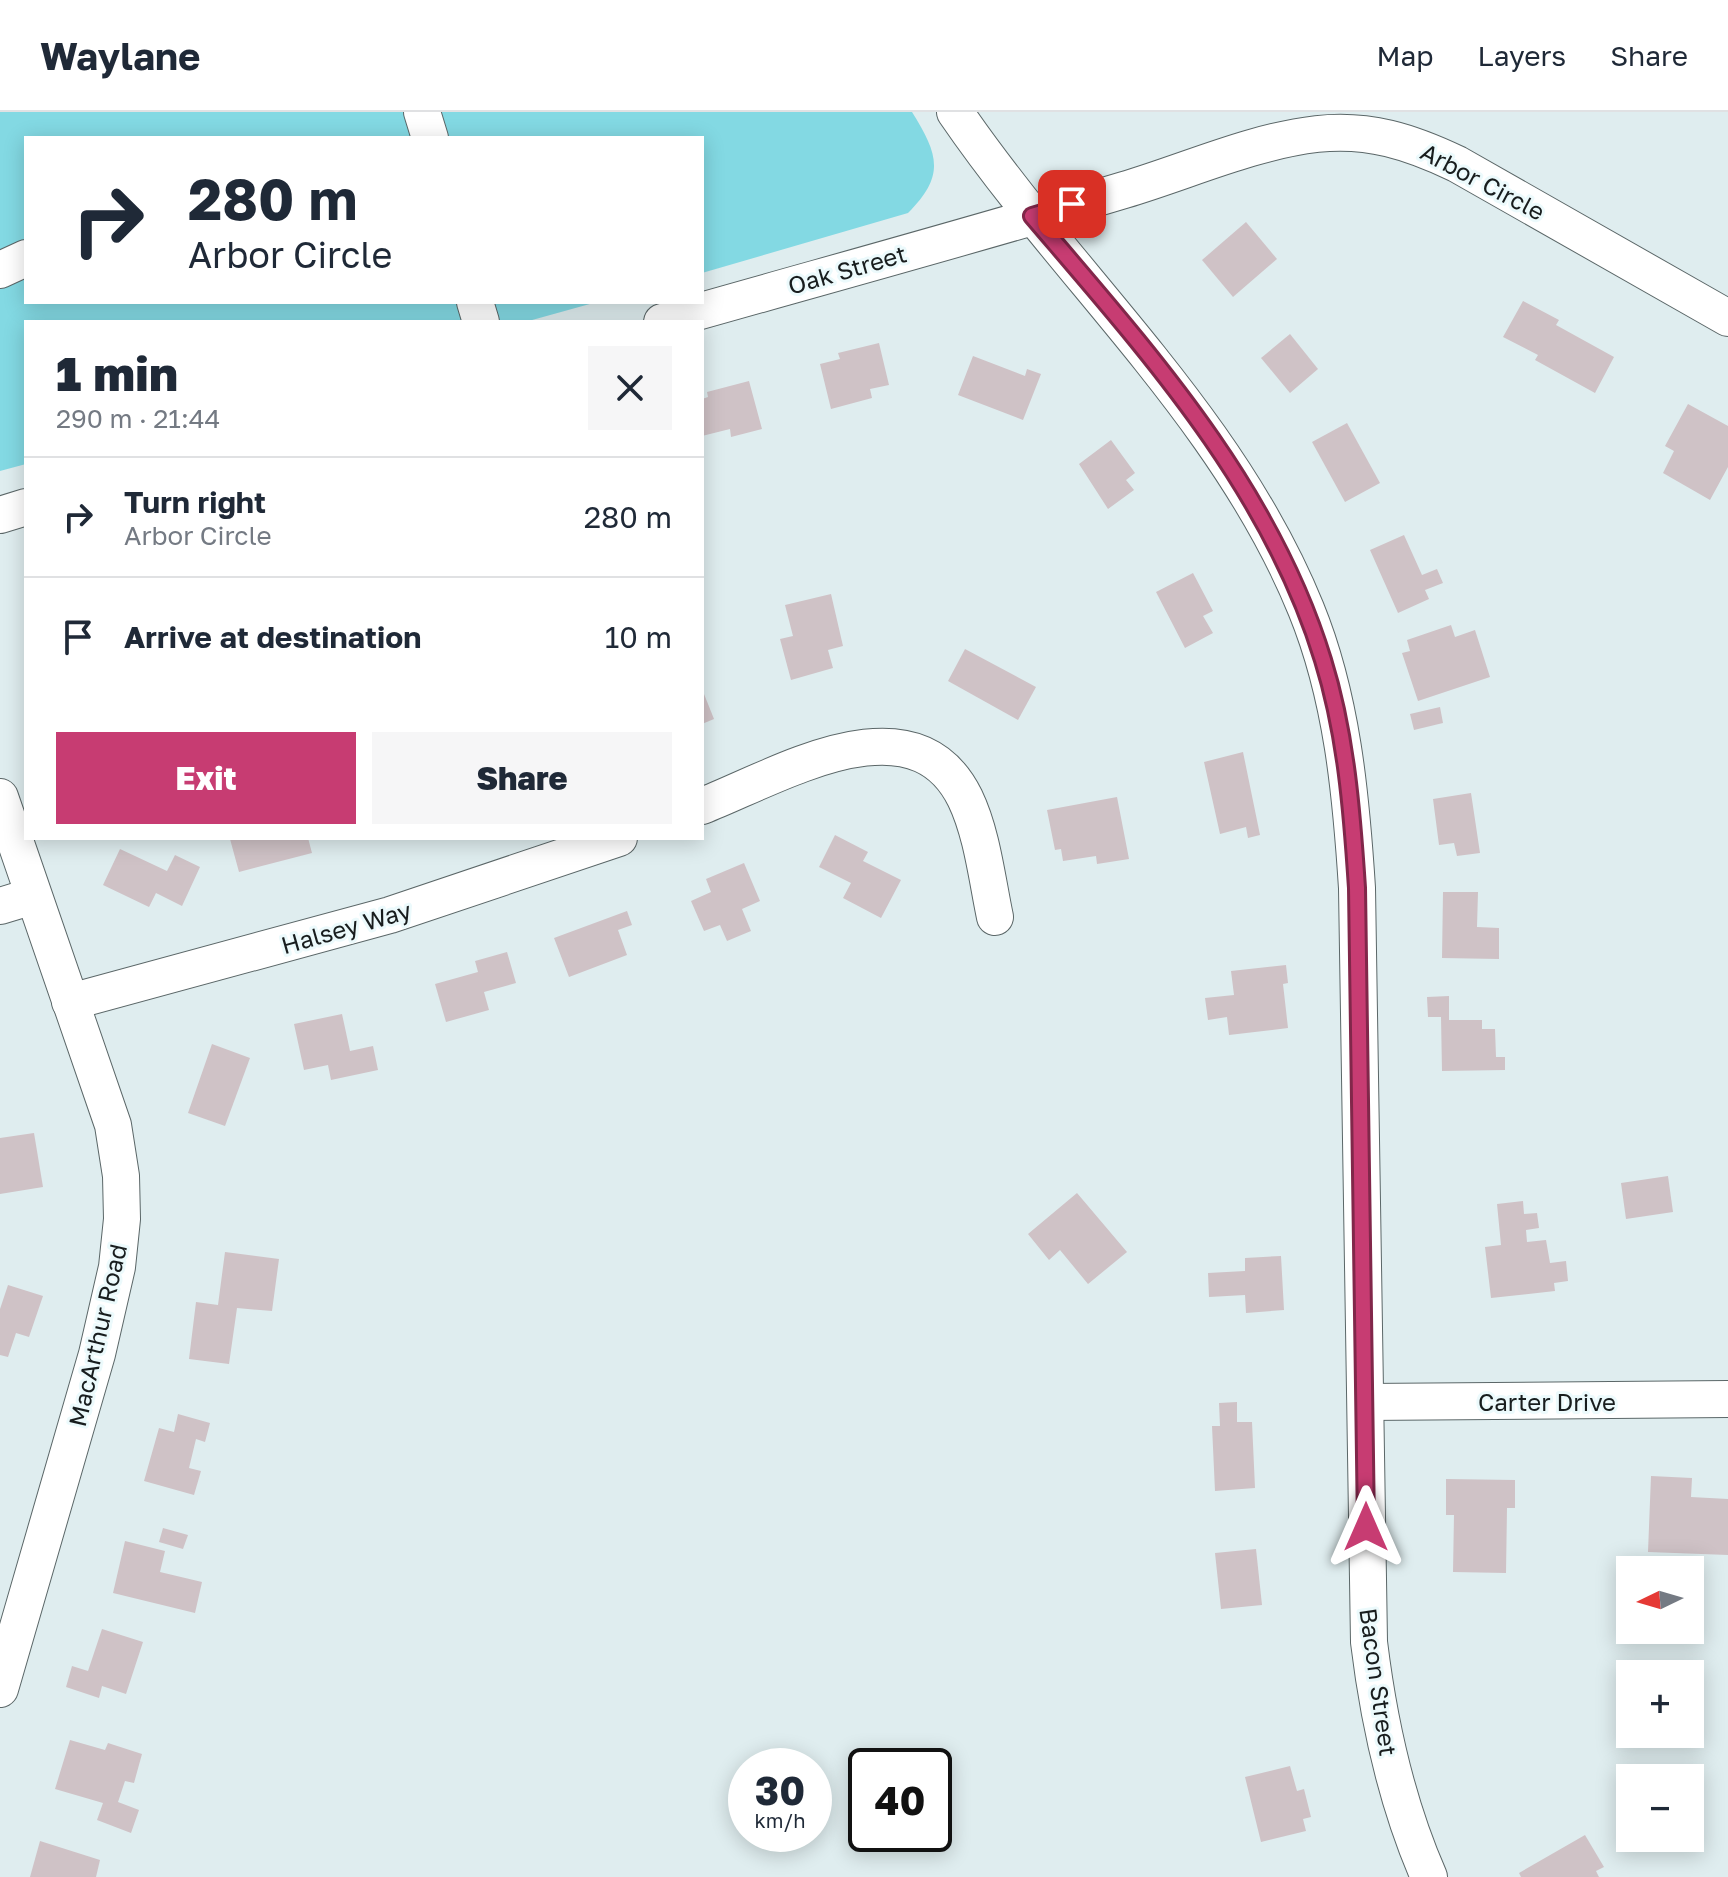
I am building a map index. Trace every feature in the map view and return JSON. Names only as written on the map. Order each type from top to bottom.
[{"type":"street","points":[[422,112],[429,136]]},
{"type":"street","name":"Bacon Street","points":[[955,112],[1032,216],[1149,354],[1229,464],[1261,513],[1284,559],[1324,663],[1346,769],[1357,888],[1366,1402],[1366,1589],[1376,1697],[1401,1801],[1429,1877]]},
{"type":"street","name":"Arbor Circle","points":[[1032,216],[1274,142],[1316,134],[1385,136],[1420,146],[1457,164],[1728,318]]},
{"type":"street","name":"Oak Street","points":[[669,320],[1032,216]]},
{"type":"street","points":[[0,270],[24,259]]},
{"type":"street","points":[[0,515],[24,508]]},
{"type":"street","points":[[704,805],[852,748],[883,744],[909,750],[932,761],[953,778],[966,800],[995,917]]},
{"type":"street","name":"MacArthur Road","points":[[0,797],[16,901],[70,1002],[113,1125],[121,1176],[122,1219],[117,1267],[97,1354],[0,1689]]},
{"type":"street","name":"Halsey Way","points":[[70,1002],[403,911],[613,840]]},
{"type":"street","name":"Carter Drive","points":[[1366,1402],[1728,1399]]},
{"type":"shaded area","points":[[0,112],[912,112],[928,140],[934,164],[933,175],[928,187],[908,213],[704,272],[704,136],[24,136],[24,304],[590,304],[532,320],[24,320],[24,465],[0,471]]},
{"type":"building","points":[[1246,222],[1277,259],[1233,297],[1202,260]]},
{"type":"building","points":[[1523,301],[1559,320],[1556,325],[1614,357],[1595,393],[1535,360],[1538,355],[1503,337]]},
{"type":"building","points":[[1290,334],[1318,369],[1290,393],[1261,358]]},
{"type":"building","points":[[879,343],[889,385],[870,389],[872,398],[831,409],[820,364],[840,359],[838,353]]},
{"type":"building","points":[[973,356],[1025,376],[1027,369],[1041,374],[1023,420],[958,395]]},
{"type":"building","points":[[749,381],[762,429],[731,437],[730,429],[704,436],[704,398],[708,397],[707,392]]},
{"type":"building","points":[[1688,404],[1728,426],[1728,467],[1710,500],[1663,473],[1674,451],[1665,446]]},
{"type":"building","points":[[1347,423],[1380,483],[1345,502],[1312,442]]},
{"type":"building","points":[[1111,440],[1135,473],[1126,480],[1134,490],[1108,509],[1079,464]]},
{"type":"building","points":[[1404,535],[1422,575],[1437,569],[1443,583],[1425,590],[1429,599],[1398,613],[1370,550]]},
{"type":"building","points":[[1193,573],[1213,611],[1203,616],[1213,633],[1185,648],[1156,592]]},
{"type":"building","points":[[831,594],[843,646],[828,650],[833,668],[791,680],[780,639],[793,636],[785,605]]},
{"type":"building","points":[[1451,625],[1455,637],[1475,630],[1490,677],[1418,701],[1402,653],[1410,651],[1407,640]]},
{"type":"building","points":[[965,649],[1036,687],[1018,720],[948,681]]},
{"type":"building","points":[[704,694],[714,719],[704,723]]},
{"type":"building","points":[[1440,707],[1443,723],[1414,730],[1410,714]]},
{"type":"building","points":[[1243,752],[1260,835],[1248,838],[1246,827],[1220,834],[1204,762]]},
{"type":"building","points":[[1471,793],[1480,853],[1457,856],[1454,843],[1439,845],[1433,799]]},
{"type":"building","points":[[1117,797],[1129,859],[1097,864],[1096,856],[1063,861],[1061,849],[1055,850],[1047,810]]},
{"type":"building","points":[[835,835],[868,852],[863,861],[901,880],[881,918],[843,898],[851,883],[819,867]]},
{"type":"building","points":[[230,840],[309,840],[312,853],[239,872]]},
{"type":"building","points":[[120,849],[167,871],[175,855],[200,867],[182,906],[156,893],[149,907],[103,885]]},
{"type":"building","points":[[744,863],[760,901],[742,909],[751,931],[727,941],[720,925],[704,931],[691,901],[711,892],[706,879]]},
{"type":"building","points":[[1443,892],[1478,892],[1477,927],[1499,928],[1499,959],[1442,958]]},
{"type":"building","points":[[627,911],[632,925],[618,930],[627,955],[569,977],[554,938]]},
{"type":"building","points":[[507,952],[516,983],[484,992],[489,1010],[446,1022],[435,984],[478,972],[475,961]]},
{"type":"building","points":[[1286,965],[1288,983],[1283,984],[1288,1028],[1229,1035],[1227,1017],[1208,1020],[1205,998],[1234,995],[1231,971]]},
{"type":"building","points":[[1449,996],[1449,1020],[1482,1020],[1482,1029],[1495,1029],[1496,1057],[1505,1057],[1505,1070],[1442,1071],[1441,1017],[1428,1017],[1427,997]]},
{"type":"building","points":[[342,1014],[350,1051],[373,1046],[378,1070],[331,1080],[328,1065],[304,1070],[294,1024]]},
{"type":"building","points":[[212,1044],[250,1058],[225,1126],[188,1113]]},
{"type":"building","points":[[34,1133],[43,1187],[0,1194],[0,1138]]},
{"type":"building","points":[[1668,1176],[1673,1212],[1626,1219],[1621,1183]]},
{"type":"building","points":[[1077,1193],[1127,1252],[1088,1284],[1060,1250],[1049,1260],[1028,1234]]},
{"type":"building","points":[[1523,1201],[1524,1214],[1537,1213],[1539,1228],[1526,1230],[1527,1242],[1546,1240],[1550,1263],[1566,1261],[1568,1281],[1554,1283],[1555,1291],[1491,1298],[1485,1247],[1501,1245],[1497,1204]]},
{"type":"building","points":[[225,1252],[279,1259],[272,1311],[237,1308],[229,1364],[189,1359],[196,1302],[218,1305]]},
{"type":"building","points":[[1281,1256],[1284,1310],[1246,1313],[1245,1295],[1209,1297],[1208,1273],[1245,1271],[1245,1258]]},
{"type":"building","points":[[8,1285],[43,1296],[29,1337],[16,1333],[8,1357],[0,1355],[0,1309]]},
{"type":"building","points":[[1237,1402],[1237,1422],[1252,1422],[1255,1488],[1215,1491],[1212,1426],[1220,1426],[1219,1403]]},
{"type":"building","points":[[178,1414],[210,1423],[205,1442],[196,1439],[189,1468],[201,1471],[194,1495],[144,1481],[159,1428],[174,1432]]},
{"type":"building","points":[[1651,1476],[1692,1478],[1691,1497],[1728,1499],[1728,1555],[1648,1552]]},
{"type":"building","points":[[1446,1479],[1515,1480],[1515,1508],[1507,1508],[1506,1573],[1453,1572],[1454,1515],[1446,1515]]},
{"type":"building","points":[[163,1528],[188,1535],[183,1549],[159,1542]]},
{"type":"building","points":[[125,1541],[165,1551],[160,1572],[202,1582],[195,1613],[113,1593]]},
{"type":"building","points":[[1256,1549],[1262,1605],[1221,1609],[1215,1553]]},
{"type":"building","points":[[102,1629],[143,1642],[126,1694],[102,1686],[99,1698],[66,1687],[72,1666],[88,1671]]},
{"type":"building","points":[[70,1740],[105,1750],[108,1743],[142,1754],[134,1783],[125,1781],[118,1802],[139,1810],[131,1833],[97,1820],[103,1803],[55,1789]]},
{"type":"building","points":[[1290,1766],[1297,1791],[1304,1789],[1311,1817],[1303,1819],[1306,1831],[1261,1842],[1245,1777]]},
{"type":"building","points":[[1585,1835],[1604,1867],[1596,1871],[1599,1877],[1521,1877],[1519,1873]]},
{"type":"building","points":[[40,1841],[100,1860],[96,1877],[30,1877]]},
{"type":"route","points":[[1072,204],[1032,216],[1149,354],[1196,416],[1261,513],[1307,612],[1337,717],[1353,825],[1357,888],[1366,1527]]}]
